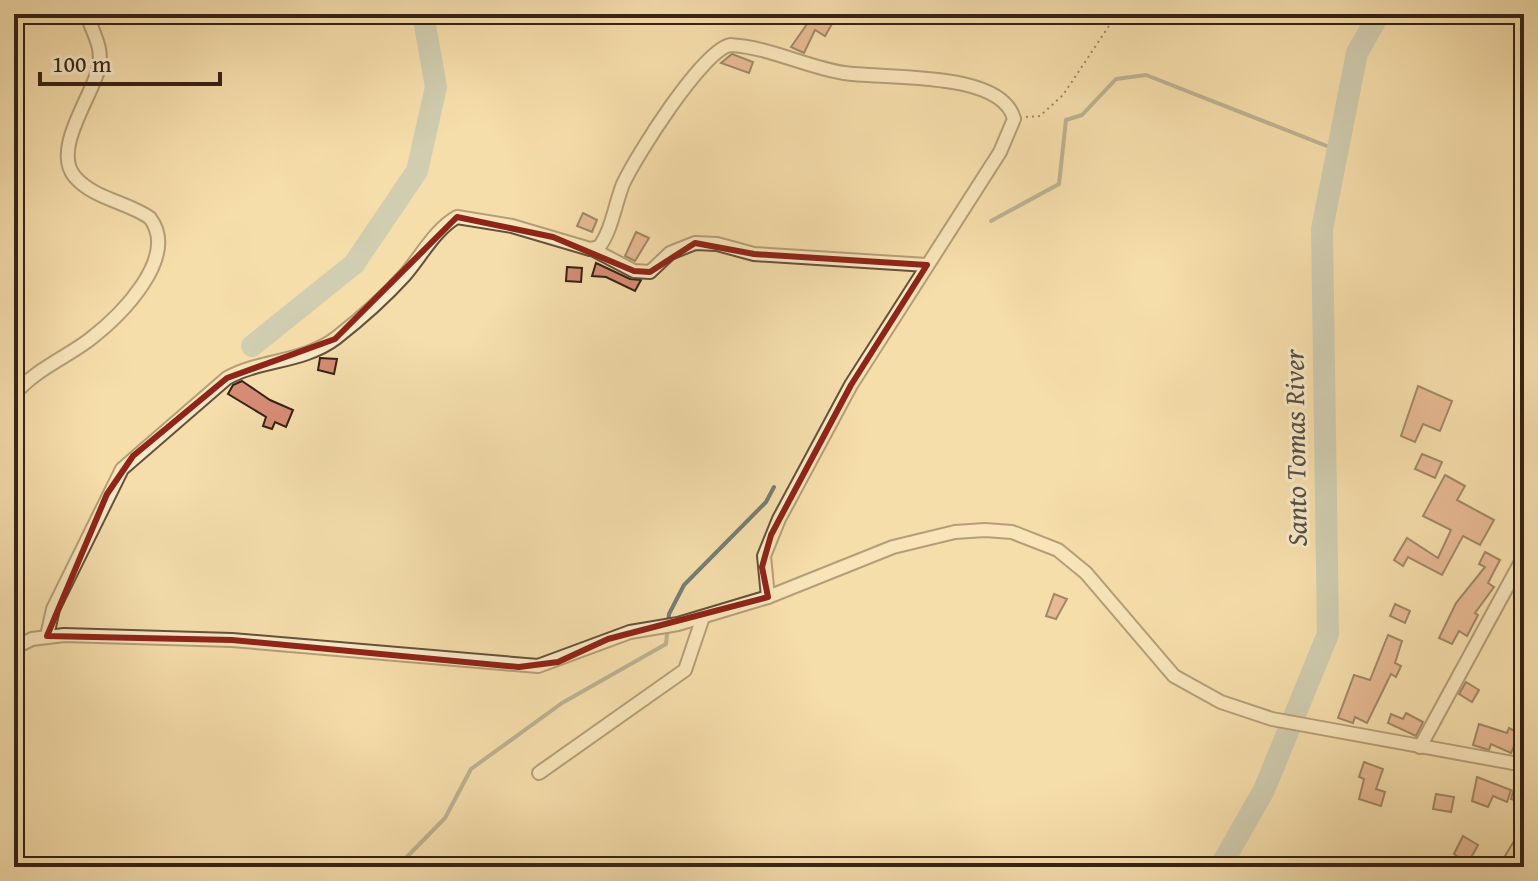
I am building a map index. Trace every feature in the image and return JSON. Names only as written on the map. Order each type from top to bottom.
[{"type":"highway","points":[[1510,867],[1524,844]]},
{"type":"street","points":[[14,395],[30,379],[108,324],[148,273],[159,246],[150,218],[91,189],[75,177],[69,166],[69,145],[99,69],[99,42],[87,14]]},
{"type":"street","points":[[594,250],[602,244],[623,184],[643,147],[695,77],[727,45],[754,48],[845,73],[910,76],[981,90],[1003,100],[1014,119],[1000,152],[851,385],[771,535],[762,567],[768,597]]},
{"type":"street","points":[[47,636],[53,609],[122,469],[227,378],[295,359],[335,339],[402,278],[441,231],[457,217],[512,226],[594,250],[634,271],[650,272],[670,253],[695,243],[717,244],[754,254],[927,265]]},
{"type":"street","points":[[14,648],[47,636],[232,640],[519,667],[558,662],[619,636],[703,617],[768,597],[863,557],[926,538],[985,530],[1012,532],[1058,550],[1086,573],[1174,676],[1221,702],[1272,719],[1524,765]]},
{"type":"street","points":[[1420,747],[1524,556]]},
{"type":"street","points":[[539,773],[685,670],[703,617]]},
{"type":"path","points":[[1014,119],[1040,116],[1053,105],[1117,14]]},
{"type":"highlighted area","points":[[457,217],[553,237],[634,271],[650,272],[695,243],[754,254],[927,265],[851,385],[771,535],[762,567],[768,597],[608,639],[558,662],[519,667],[232,640],[47,636],[107,494],[133,456],[227,378],[335,339]]},
{"type":"building","points":[[814,14],[822,14],[820,18],[832,24],[825,36],[815,30],[804,53],[791,47]]},
{"type":"building","points":[[732,54],[753,62],[749,73],[721,63]]},
{"type":"building","points":[[583,213],[597,220],[592,232],[577,226]]},
{"type":"building","points":[[636,232],[649,238],[635,261],[625,256]]},
{"type":"building","points":[[596,263],[630,279],[641,280],[635,291],[606,277],[592,276]]},
{"type":"building","points":[[567,267],[582,268],[581,282],[566,281]]},
{"type":"building","points":[[320,358],[337,359],[334,374],[318,370]]},
{"type":"building","points":[[242,381],[270,400],[293,410],[286,427],[275,422],[272,429],[263,426],[266,417],[228,394],[233,385]]},
{"type":"building","points":[[1418,386],[1452,401],[1440,431],[1423,424],[1415,442],[1401,436]]},
{"type":"building","points":[[1422,454],[1442,462],[1435,478],[1415,469]]},
{"type":"building","points":[[1445,475],[1465,486],[1457,500],[1494,520],[1480,545],[1463,536],[1442,575],[1408,557],[1403,566],[1394,560],[1407,538],[1438,558],[1451,530],[1423,516]]},
{"type":"building","points":[[1485,552],[1500,560],[1488,583],[1494,587],[1475,613],[1478,615],[1467,636],[1459,631],[1452,644],[1439,638],[1456,603],[1485,567],[1479,564]]},
{"type":"building","points":[[1054,594],[1067,599],[1056,619],[1046,616]]},
{"type":"building","points":[[1395,604],[1410,611],[1405,623],[1390,616]]},
{"type":"building","points":[[1388,635],[1402,641],[1395,663],[1401,666],[1396,677],[1391,674],[1367,723],[1355,717],[1353,723],[1338,718],[1354,675],[1370,680]]},
{"type":"building","points":[[1466,682],[1479,690],[1472,702],[1459,694]]},
{"type":"building","points":[[1406,713],[1423,722],[1416,736],[1388,723],[1391,714],[1403,719]]},
{"type":"building","points":[[1479,724],[1507,733],[1509,728],[1524,736],[1524,747],[1515,744],[1511,753],[1491,744],[1489,750],[1473,745]]},
{"type":"building","points":[[1364,762],[1383,769],[1376,789],[1385,792],[1381,806],[1359,799],[1364,779],[1359,777]]},
{"type":"building","points":[[1477,777],[1511,790],[1507,802],[1493,796],[1488,807],[1472,801]]},
{"type":"building","points":[[1516,781],[1524,784],[1524,803],[1511,799]]},
{"type":"building","points":[[1436,794],[1454,797],[1451,812],[1433,809]]},
{"type":"building","points":[[1463,836],[1478,845],[1468,863],[1454,854]]},
{"type":"waterway","points":[[252,346],[354,264],[417,171],[436,87],[423,14]]},
{"type":"waterway","name":"Santo Tomas River","points":[[1220,867],[1264,790],[1328,634],[1322,229],[1357,53],[1379,14]]},
{"type":"waterway","points":[[991,221],[1059,184],[1066,120],[1082,115],[1116,79],[1146,75],[1337,150]]},
{"type":"waterway","points":[[397,867],[445,818],[471,769],[562,703],[666,644],[669,614],[684,585],[766,502],[774,487]]}]
